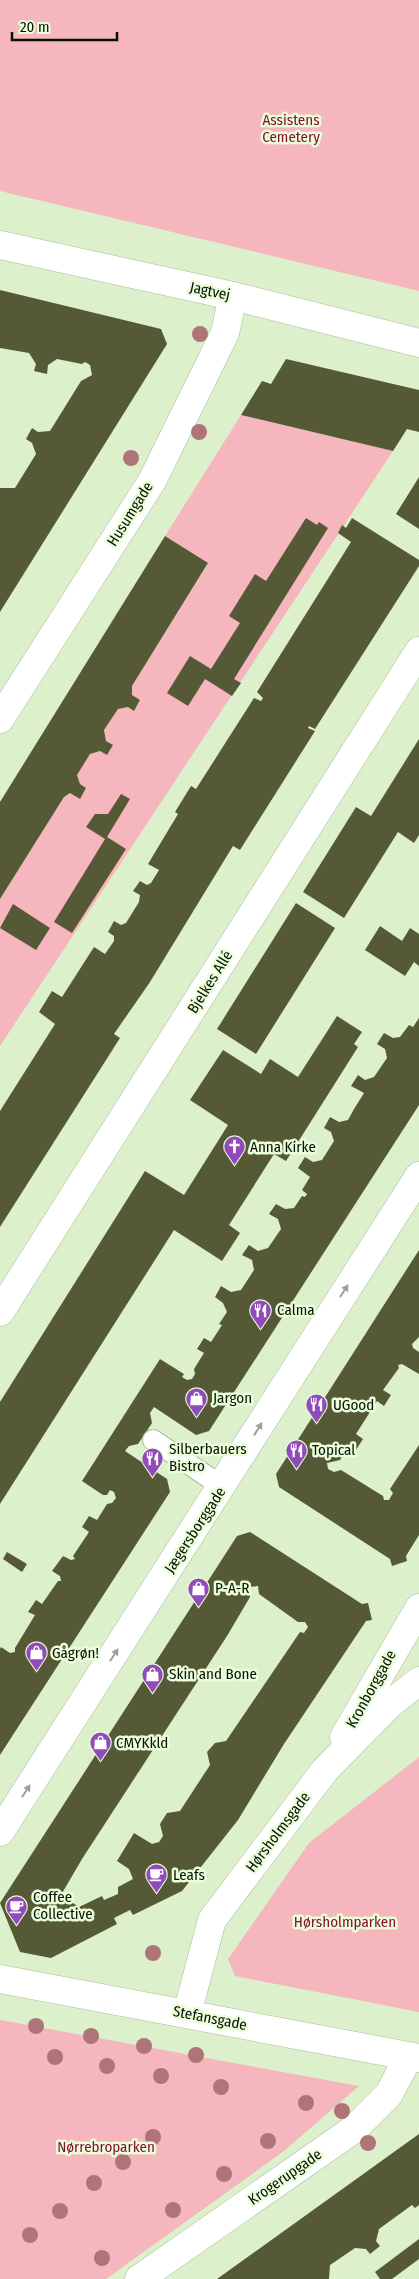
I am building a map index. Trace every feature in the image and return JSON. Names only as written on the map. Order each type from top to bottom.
[{"type":"street","name":"Jagtvej","points":[[0,245],[233,296],[419,343]]},
{"type":"street","name":"Husumgade","points":[[0,719],[152,481],[225,333],[233,296]]},
{"type":"street","name":"Bjelkes Allé","points":[[0,1312],[419,651]]},
{"type":"street","name":"Jægersborggade","points":[[0,1832],[223,1486],[330,1313],[419,1176]]},
{"type":"street","name":"Kronborggade","points":[[325,1770],[419,1608]]},
{"type":"street","name":"Hørsholmsgade","points":[[187,2014],[212,1920],[325,1770],[390,1704],[419,1681]]},
{"type":"street","name":"Stefansgade","points":[[0,1979],[414,2057]]},
{"type":"street","name":"Krogerupgade","points":[[139,2279],[354,2129],[389,2094],[414,2057]]},
{"type":"lane","points":[[153,1440],[223,1486]]},
{"type":"green space","name":"Assistens Cemetery","points":[[0,0],[419,0],[419,291],[0,191]]},
{"type":"green space","points":[[241,415],[393,451],[0,1046],[0,899],[64,797],[70,793],[80,798],[86,789],[80,784],[77,775],[90,754],[100,751],[107,755],[113,745],[106,741],[104,730],[118,709],[128,707],[134,711],[140,701],[132,695],[132,686],[208,564],[165,536]]},
{"type":"green space","name":"Hørsholmparken","points":[[419,1757],[419,2012],[235,1976],[228,1959],[309,1843]]},
{"type":"green space","name":"Nørrebroparken","points":[[0,2020],[359,2086],[284,2151],[106,2279],[0,2279]]},
{"type":"building","points":[[0,290],[161,329],[167,344],[0,612],[0,488],[15,488],[36,454],[32,443],[26,439],[32,428],[38,432],[50,431],[81,381],[92,375],[90,365],[85,362],[82,364],[57,359],[48,365],[47,374],[34,371],[36,364],[29,353],[0,348]]},
{"type":"building","points":[[286,359],[419,390],[419,432],[407,429],[393,451],[241,415],[262,381],[271,384]]},
{"type":"building","points":[[419,477],[419,529],[396,514]]},
{"type":"building","points":[[306,518],[317,525],[319,522],[328,528],[234,679],[241,683],[232,696],[205,679],[188,706],[167,693],[190,656],[211,669],[240,623],[229,616],[255,574],[266,581]]},
{"type":"building","points":[[352,518],[419,560],[419,566],[315,729],[309,726],[308,728],[315,731],[240,850],[233,846],[150,982],[114,1034],[120,1038],[0,1227],[0,1111],[55,1024],[39,1012],[52,991],[62,997],[94,947],[105,954],[114,941],[114,936],[108,932],[114,921],[121,925],[126,923],[139,902],[140,895],[133,891],[140,881],[147,885],[151,883],[159,870],[148,864],[178,814],[175,812],[191,786],[196,789],[254,698],[261,701],[263,698],[257,692],[351,542],[338,533],[342,525],[346,528]]},
{"type":"building","points":[[165,536],[208,563],[132,686],[132,695],[140,700],[134,711],[128,707],[118,709],[104,730],[106,741],[113,745],[107,755],[100,751],[90,754],[77,775],[80,784],[86,788],[80,799],[70,793],[64,797],[0,899],[0,802]]},
{"type":"building","points":[[419,739],[419,835],[414,843],[398,832],[344,918],[303,892],[356,807],[371,816]]},
{"type":"building","points":[[121,794],[130,799],[107,837],[126,849],[72,933],[54,922],[105,839],[86,827],[95,814],[108,814]]},
{"type":"building","points":[[296,903],[335,928],[256,1054],[217,1029]]},
{"type":"building","points":[[13,904],[50,928],[36,950],[0,928]]},
{"type":"building","points":[[380,926],[402,941],[410,928],[419,934],[419,966],[414,962],[405,976],[365,950]]},
{"type":"building","points":[[337,1016],[362,1032],[354,1044],[358,1047],[286,1161],[274,1154],[229,1225],[240,1233],[222,1261],[174,1230],[0,1504],[0,1402],[145,1171],[184,1195],[228,1125],[190,1100],[223,1050],[261,1074],[270,1059],[298,1077]]},
{"type":"building","points":[[419,1018],[419,1105],[209,1431],[196,1435],[154,1407],[150,1413],[152,1423],[138,1444],[129,1446],[125,1451],[167,1479],[170,1492],[0,1755],[0,1649],[1,1647],[10,1653],[15,1652],[15,1648],[35,1615],[28,1612],[36,1600],[42,1604],[58,1581],[61,1581],[60,1576],[52,1571],[63,1556],[71,1560],[75,1559],[73,1556],[89,1532],[82,1527],[89,1516],[97,1520],[107,1504],[112,1503],[116,1498],[114,1492],[110,1490],[107,1495],[103,1495],[82,1481],[160,1359],[184,1374],[182,1377],[187,1380],[192,1379],[195,1374],[194,1369],[204,1353],[197,1349],[204,1338],[211,1342],[222,1325],[219,1324],[227,1312],[223,1303],[215,1297],[221,1286],[231,1292],[241,1290],[254,1270],[252,1260],[242,1255],[249,1245],[258,1251],[268,1248],[281,1229],[278,1219],[269,1214],[276,1204],[285,1209],[294,1208],[302,1196],[305,1197],[307,1194],[302,1190],[310,1177],[298,1168],[305,1157],[313,1162],[322,1160],[334,1141],[331,1132],[324,1128],[330,1117],[339,1122],[348,1120],[364,1093],[351,1086],[358,1075],[365,1080],[374,1077],[387,1058],[385,1049],[377,1044],[384,1033],[393,1038],[400,1037],[409,1025],[413,1027]]},
{"type":"building","points":[[419,1250],[419,1337],[412,1344],[413,1348],[419,1352],[419,1374],[402,1364],[398,1365],[399,1368],[383,1390],[391,1395],[384,1406],[377,1401],[356,1434],[363,1439],[356,1450],[349,1445],[340,1460],[327,1463],[328,1469],[334,1472],[341,1470],[383,1496],[384,1500],[389,1500],[393,1493],[390,1489],[419,1445],[419,1535],[406,1556],[407,1561],[392,1566],[390,1559],[279,1487],[276,1474]]},
{"type":"building","points":[[250,1532],[362,1604],[368,1603],[372,1620],[366,1621],[284,1744],[238,1820],[182,1891],[133,1915],[130,1910],[114,1918],[117,1924],[51,1958],[20,1952],[0,1903],[237,1536]],"holes":[[[258,1586],[259,1594],[298,1622],[305,1622],[308,1627],[304,1633],[300,1632],[226,1741],[215,1743],[207,1752],[210,1765],[180,1811],[167,1813],[160,1824],[163,1836],[159,1842],[152,1844],[134,1833],[117,1861],[129,1869],[133,1879],[118,1887],[118,1894],[104,1900],[102,1896],[79,1907],[61,1895],[82,1859],[227,1636],[250,1597],[248,1587]]]},
{"type":"building","points":[[7,1552],[27,1564],[22,1572],[3,1559]]},
{"type":"building","points":[[419,2134],[419,2205],[415,2208],[412,2205],[379,2229],[376,2241],[380,2246],[370,2254],[366,2249],[355,2248],[330,2265],[329,2279],[217,2279]]},
{"type":"building","points":[[419,2239],[419,2259],[392,2279],[380,2279],[375,2272]]},
{"type":"place","name":"Anna Kirke","points":[[234,1166]]},
{"type":"place","name":"Calma","points":[[261,1329]]},
{"type":"place","name":"Jargon","points":[[197,1417]]},
{"type":"place","name":"UGood","points":[[317,1424]]},
{"type":"place","name":"Topical","points":[[296,1469]]},
{"type":"place","name":"Silberbauers Bistro","points":[[153,1477]]},
{"type":"place","name":"P-A-R","points":[[199,1607]]},
{"type":"place","name":"Gågrøn!","points":[[36,1672]]},
{"type":"place","name":"Skin and Bone","points":[[153,1693]]},
{"type":"place","name":"CMYKkld","points":[[100,1762]]},
{"type":"place","name":"Leafs","points":[[157,1894]]},
{"type":"place","name":"Coffee Collective","points":[[17,1925]]}]
